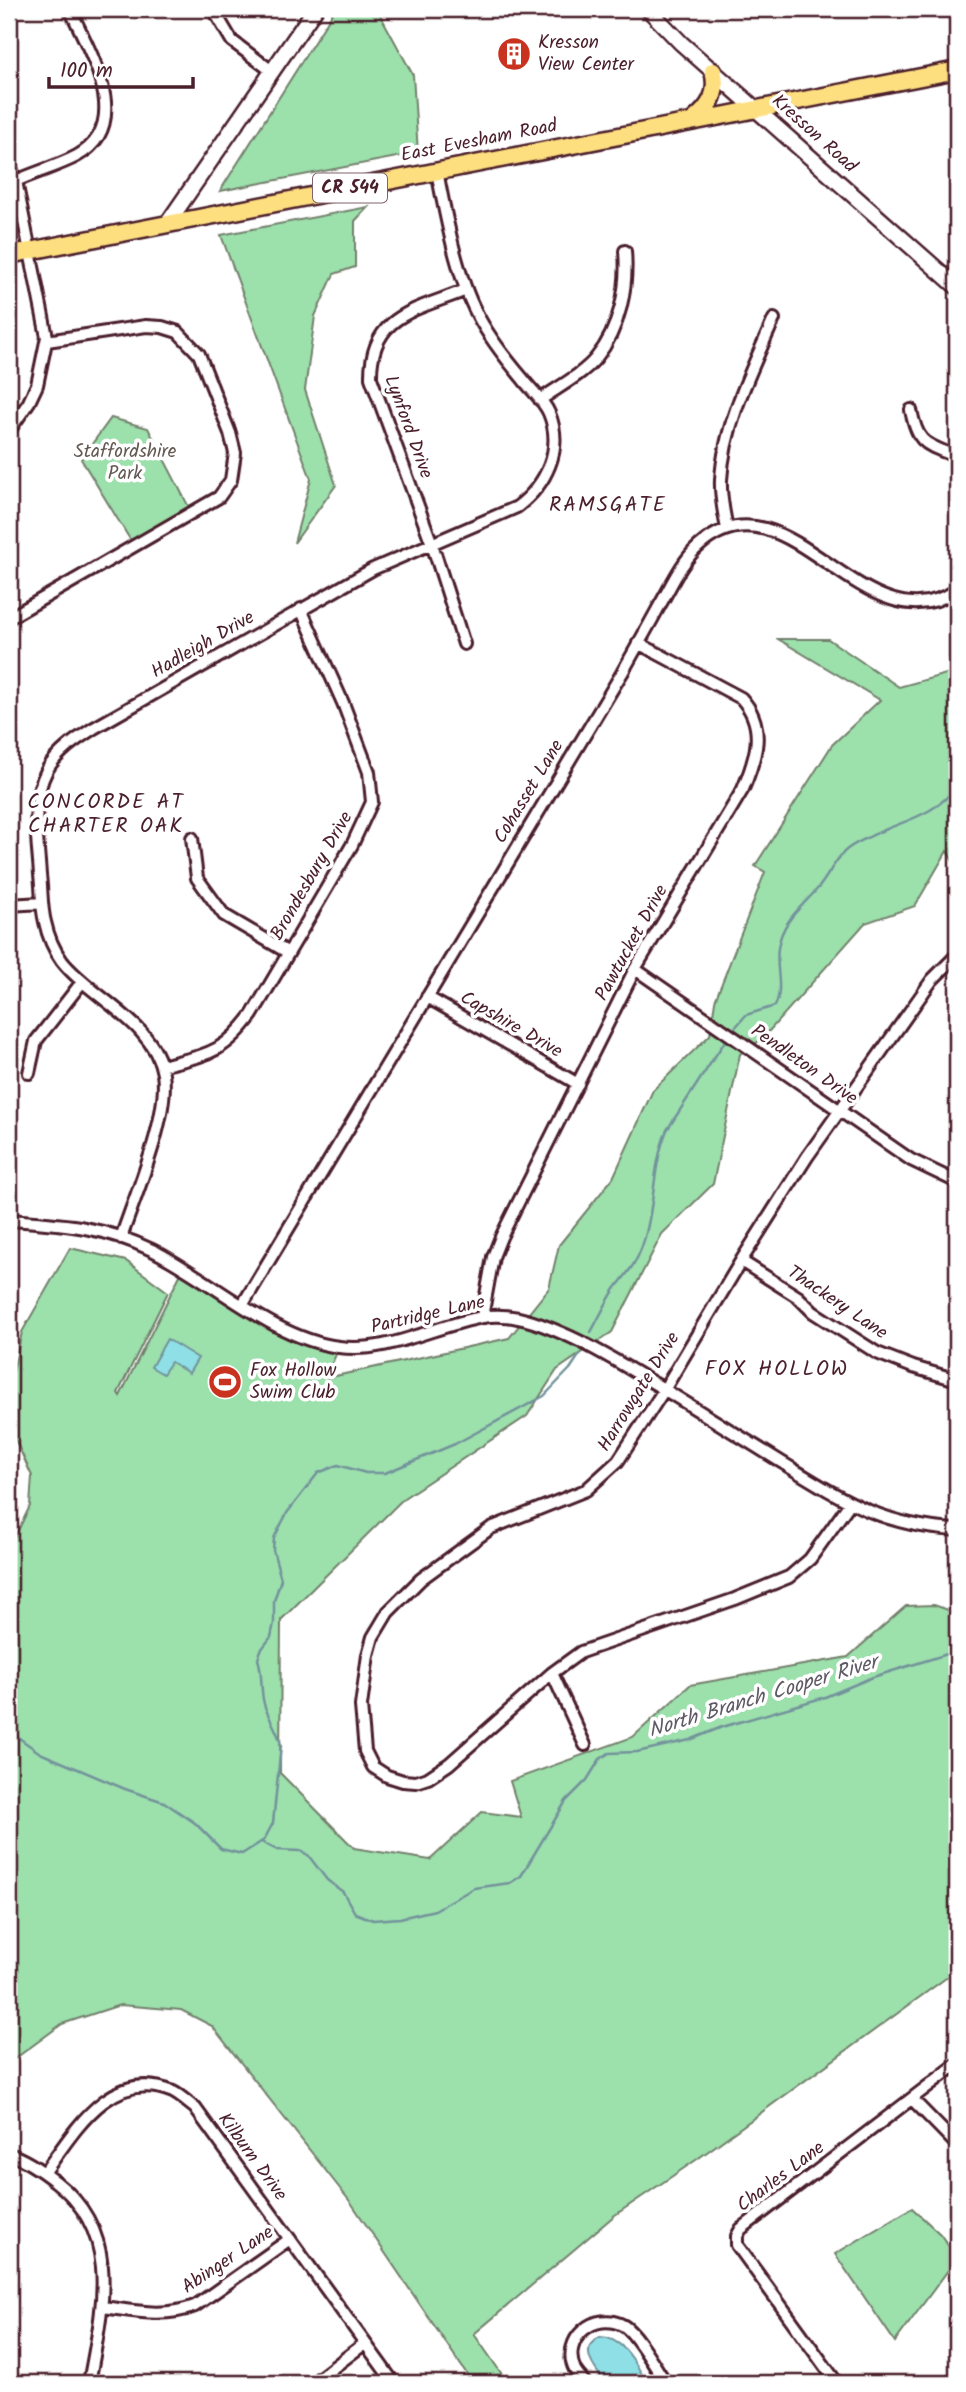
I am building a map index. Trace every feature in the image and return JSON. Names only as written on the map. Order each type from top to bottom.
[{"type":"main road","name":"East Evesham Road","points":[[9,254],[957,70]]},
{"type":"main road","points":[[694,120],[711,102],[716,81],[713,71]]},
{"type":"street","points":[[16,181],[79,155],[94,141],[104,125],[107,111],[101,80],[70,9]]},
{"type":"street","points":[[213,9],[232,41],[273,72]]},
{"type":"street","points":[[167,224],[315,9]]},
{"type":"street","name":"Kresson Road","points":[[648,9],[681,43],[957,287]]},
{"type":"street","points":[[9,163],[16,181],[47,341],[37,385],[9,431]]},
{"type":"street","name":"Hadleigh Drive","points":[[121,1238],[160,1119],[164,1096],[161,1066],[144,1036],[126,1016],[82,982],[53,946],[42,902],[36,817],[38,798],[47,770],[55,758],[94,727],[373,569],[517,507],[530,497],[542,482],[553,456],[554,439],[549,413],[499,350],[476,314],[467,290],[436,171]]},
{"type":"street","points":[[540,400],[596,359],[608,337],[625,291],[625,251]]},
{"type":"street","name":"Lynford Drive","points":[[464,644],[432,544],[371,378],[371,367],[377,340],[392,321],[467,290]]},
{"type":"street","points":[[727,529],[720,483],[727,441],[748,376],[774,319]]},
{"type":"street","points":[[9,618],[219,498],[231,480],[233,466],[233,444],[202,362],[191,343],[178,332],[146,326],[47,341]]},
{"type":"street","points":[[911,410],[914,427],[923,442],[957,457]]},
{"type":"street","name":"Cohasset Lane","points":[[243,1304],[428,997],[680,569],[698,547],[716,533],[727,529],[762,527],[803,547],[873,593],[901,602],[929,604],[944,599],[957,590]]},
{"type":"street","name":"Brondesbury Drive","points":[[161,1066],[208,1054],[225,1045],[252,1015],[352,845],[372,802],[369,772],[343,703],[300,609]]},
{"type":"street","name":"Pawtucket Drive","points":[[482,1317],[493,1257],[578,1084],[635,969],[743,789],[751,770],[757,742],[756,719],[741,698],[638,643]]},
{"type":"street","points":[[192,838],[197,878],[224,915],[288,953]]},
{"type":"street","points":[[9,905],[42,902]]},
{"type":"street","name":"Harrowgate Drive","points":[[850,1503],[810,1559],[789,1577],[735,1599],[581,1652],[552,1673],[449,1764],[428,1778],[416,1782],[402,1781],[373,1767],[365,1751],[360,1706],[373,1637],[388,1612],[421,1579],[491,1528],[586,1490],[618,1461],[807,1157],[932,980],[957,955]]},
{"type":"street","name":"Pendleton Drive","points":[[635,969],[912,1160],[957,1182]]},
{"type":"street","points":[[29,1073],[36,1041],[82,982]]},
{"type":"street","name":"Capshire Drive","points":[[428,997],[578,1084]]},
{"type":"street","name":"Partridge Lane","points":[[9,1220],[76,1225],[153,1250],[281,1328],[308,1340],[339,1347],[363,1348],[482,1317],[523,1319],[545,1326],[598,1350],[850,1503],[902,1524],[957,1530]]},
{"type":"street","name":"Thackery Lane","points":[[741,1261],[798,1297],[813,1312],[877,1353],[957,1380]]},
{"type":"street","points":[[552,1673],[585,1745]]},
{"type":"street","name":"Charles Lane","points":[[837,2383],[737,2245],[737,2236],[741,2229],[957,2064]]},
{"type":"street","name":"Kilburn Drive","points":[[44,2173],[86,2115],[107,2098],[136,2087],[174,2093],[195,2108],[394,2383]]},
{"type":"street","points":[[912,2099],[957,2146]]},
{"type":"street","points":[[9,2154],[44,2173],[68,2191],[88,2215],[98,2239],[103,2307],[89,2383]]},
{"type":"street","name":"Abinger Lane","points":[[103,2307],[163,2314],[180,2312],[195,2306],[289,2239]]},
{"type":"street","points":[[585,2383],[574,2369],[572,2346],[582,2330],[598,2322],[607,2321],[627,2328],[666,2383]]},
{"type":"street","points":[[313,2383],[364,2344]]},
{"type":"green space","points":[[335,9],[377,9],[413,75],[418,153],[220,191]]},
{"type":"green space","points":[[368,207],[355,221],[355,267],[334,274],[315,316],[305,390],[336,485],[294,543],[311,479],[221,235]]},
{"type":"green space","name":"Staffordshire Park","points":[[111,418],[148,428],[192,513],[134,546],[81,459]]},
{"type":"green space","points":[[778,639],[828,639],[899,687],[957,671],[957,868],[947,851],[915,906],[865,923],[762,1039],[740,1054],[713,1184],[662,1234],[612,1332],[557,1370],[527,1416],[404,1498],[281,1620],[280,1773],[354,1848],[430,1860],[482,1812],[521,1817],[510,1781],[633,1737],[690,1685],[848,1657],[906,1606],[934,1605],[957,1613],[957,1970],[696,2160],[615,2215],[474,2334],[508,2383],[473,2383],[352,2204],[212,2026],[181,2010],[120,2005],[62,2024],[9,2063],[9,1549],[30,1506],[32,1476],[9,1426],[9,1389],[22,1332],[70,1248],[126,1261],[168,1292],[118,1393],[120,1396],[183,1269],[281,1328],[339,1347],[326,1378],[509,1338],[549,1288],[559,1245],[613,1178],[653,1090],[710,1035],[715,1001],[765,872],[755,866],[832,745],[880,700]]},
{"type":"green space","points":[[912,2208],[940,2234],[957,2258],[895,2342],[835,2254]]},
{"type":"water","points":[[167,1339],[198,1358],[189,1373],[171,1362],[163,1374],[151,1367]]},
{"type":"water","points":[[600,2337],[608,2338],[623,2347],[647,2383],[606,2383],[593,2366],[589,2353],[593,2342]]},
{"type":"waterway","points":[[733,1030],[746,1015],[775,1006],[779,992],[777,955],[784,929],[844,852],[879,832],[928,811],[948,796],[957,785]]},
{"type":"waterway","points":[[591,1332],[639,1254],[648,1224],[659,1156],[667,1130],[727,1038]]},
{"type":"waterway","points":[[9,1722],[19,1738],[40,1753],[125,1789],[164,1802],[195,1823],[221,1849],[242,1854],[264,1840],[273,1823],[281,1745],[264,1704],[258,1659],[271,1637],[274,1623],[274,1601],[281,1579],[273,1550],[274,1538],[287,1513],[318,1473],[338,1465],[366,1473],[385,1473],[455,1444],[544,1396],[570,1369],[580,1354]]},
{"type":"waterway","name":"North Branch Cooper River","points":[[261,1842],[277,1850],[300,1851],[308,1855],[327,1880],[343,1892],[355,1913],[373,1920],[400,1918],[435,1910],[474,1888],[510,1883],[521,1876],[566,1801],[587,1780],[600,1759],[609,1753],[637,1752],[690,1740],[722,1727],[825,1697],[873,1677],[957,1651]]},
{"type":"place","name":"Kresson View Center","points":[[514,54]]},
{"type":"place","name":"Fox Hollow Swim Club","points":[[225,1382]]},
{"type":"district","name":"RAMSGATE","points":[[608,505]]},
{"type":"district","name":"CONCORDE AT CHARTER OAK","points":[[106,814]]},
{"type":"district","name":"FOX HOLLOW","points":[[777,1369]]}]
